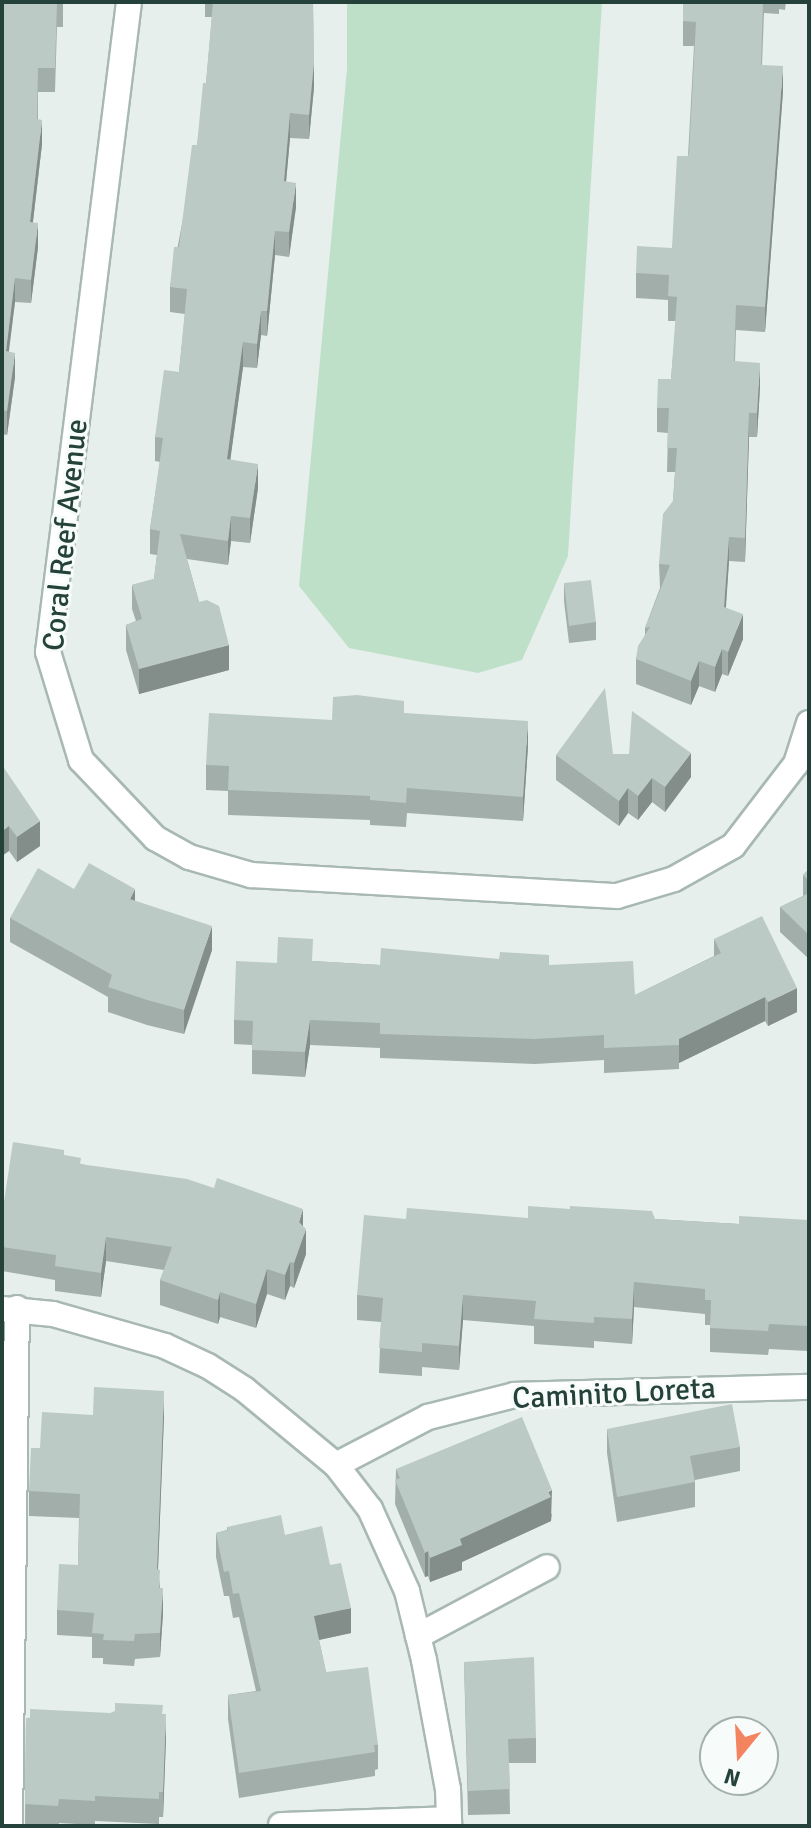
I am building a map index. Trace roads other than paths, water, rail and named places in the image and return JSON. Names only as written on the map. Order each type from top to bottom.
[{"type":"street","name":"Coral Reef Avenue","points":[[129,2],[48,652],[81,760],[155,838],[189,857],[251,875],[617,896],[674,879],[733,846],[796,764],[809,723]]},
{"type":"street","points":[[10,1826],[9,1308],[118,1331],[165,1346],[208,1366],[244,1389],[336,1465],[370,1509],[407,1591],[448,1789],[449,1822],[281,1825]]},
{"type":"street","name":"Caminito Loreta","points":[[336,1465],[428,1417],[514,1395],[809,1387]]},
{"type":"street","points":[[418,1636],[547,1567]]}]
